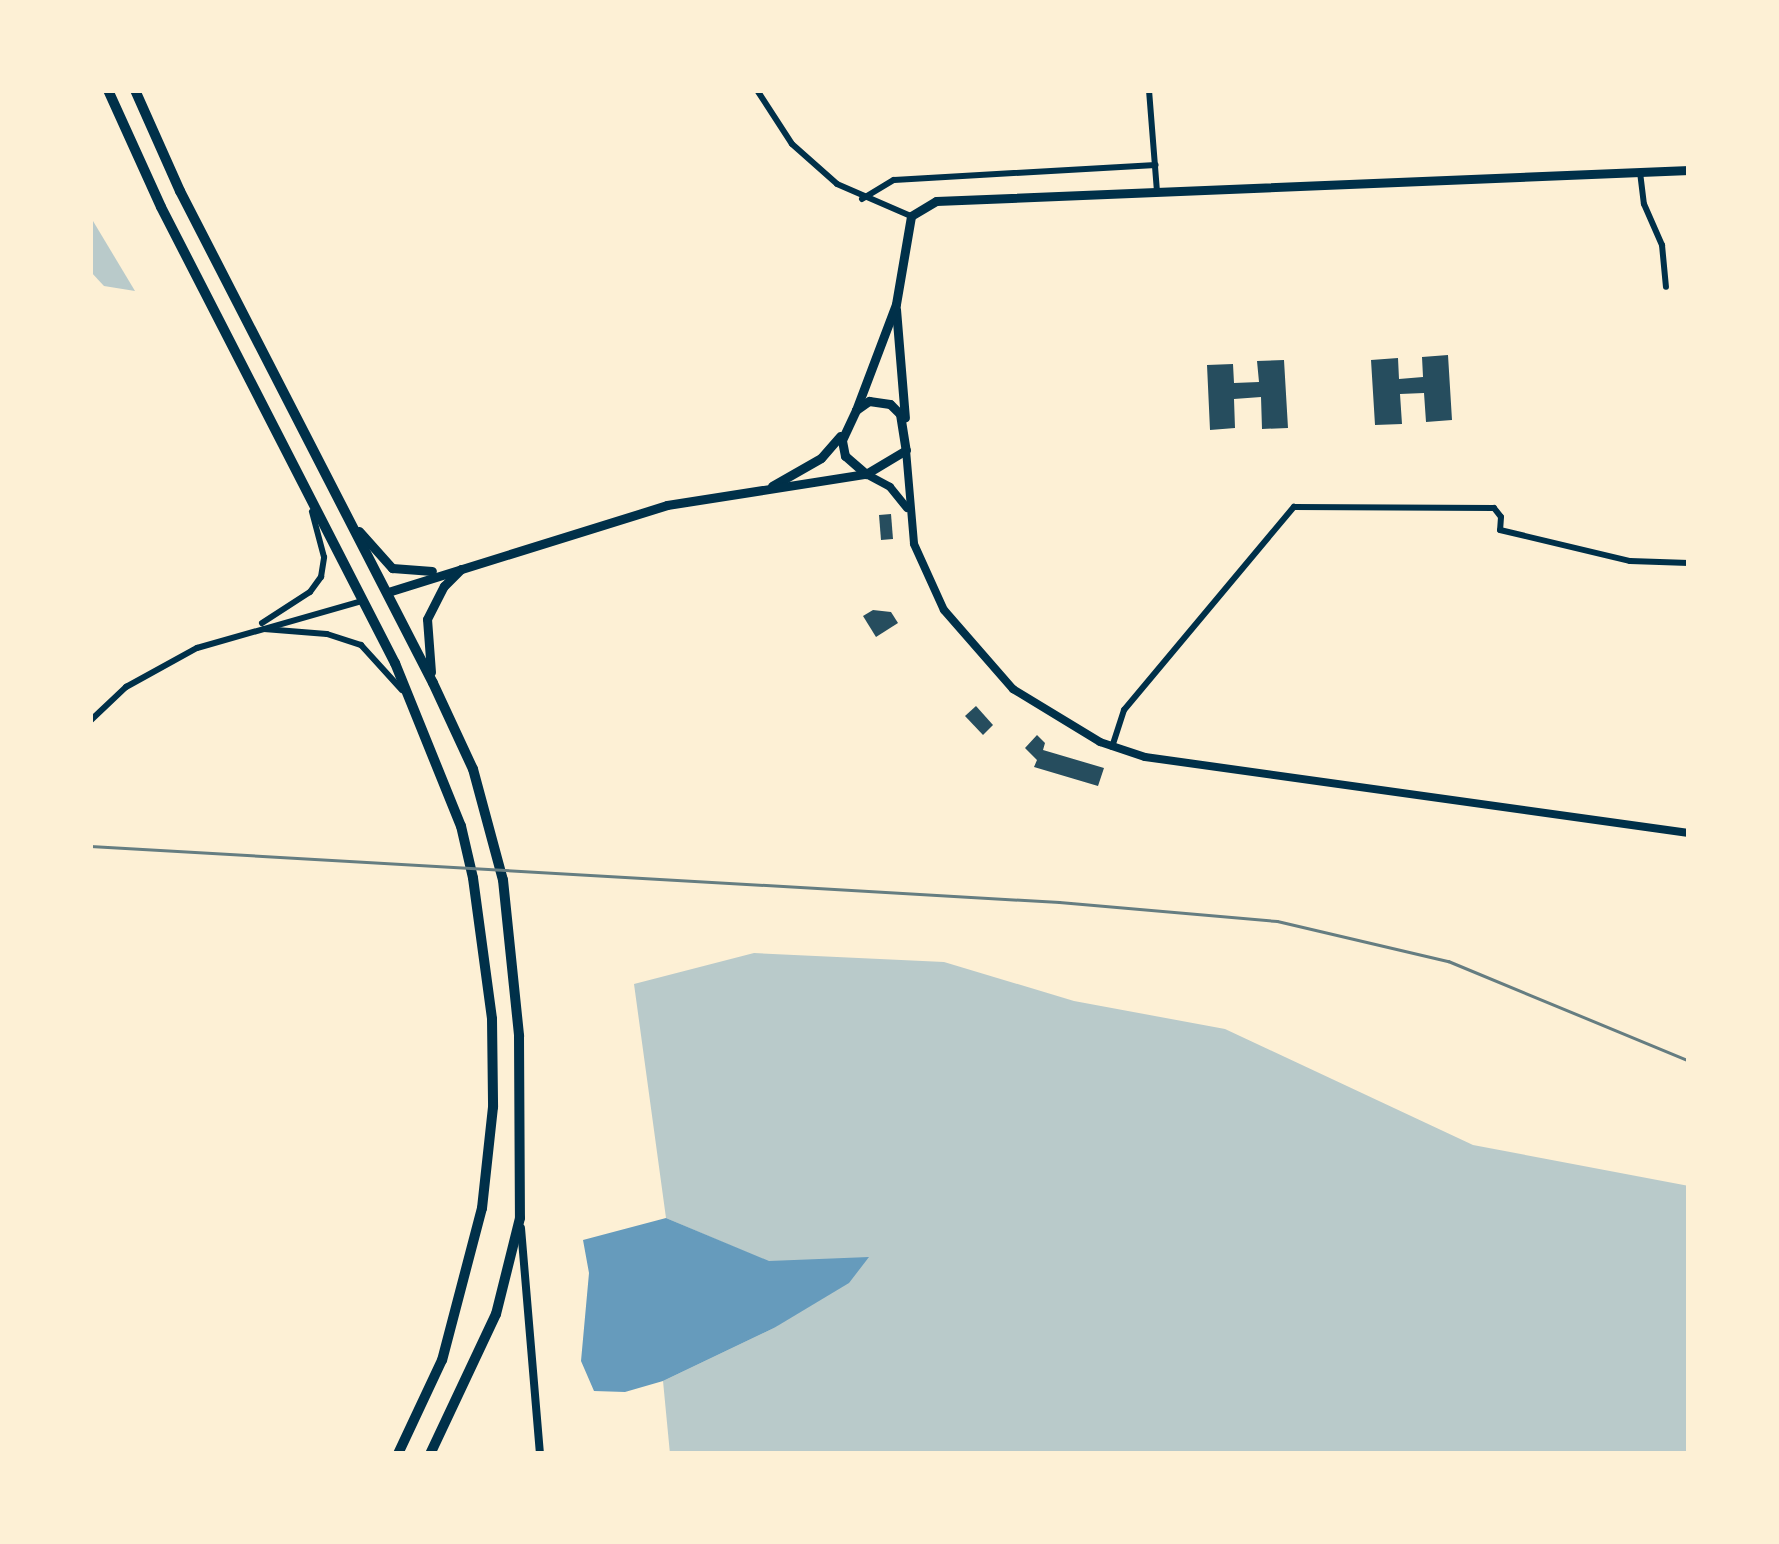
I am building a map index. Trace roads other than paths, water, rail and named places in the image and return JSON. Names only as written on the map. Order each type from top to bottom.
[{"type":"highway","points":[[108,90],[160,207],[364,600],[460,826],[473,878],[492,1019],[493,1107],[482,1208],[442,1360],[398,1454]]},
{"type":"highway","points":[[135,90],[180,191],[434,683],[473,769],[503,880],[519,1036],[520,1218],[496,1314],[430,1454]]},
{"type":"highway","points":[[364,600],[388,592]]},
{"type":"main road","points":[[767,489],[821,458],[844,430],[896,304],[910,216],[955,198],[1689,170]]},
{"type":"main road","points":[[352,523],[392,568],[424,573],[667,505],[866,474],[906,450],[896,304]]},
{"type":"main road","points":[[856,410],[869,401],[885,402],[905,423]]},
{"type":"main road","points":[[844,430],[845,456],[866,474]]},
{"type":"main road","points":[[388,592],[467,563]]},
{"type":"main road","points":[[434,683],[425,642],[427,619],[444,586],[467,563]]},
{"type":"street","points":[[757,90],[792,144],[836,184],[910,216]]},
{"type":"street","points":[[1149,90],[1157,191]]},
{"type":"street","points":[[862,199],[894,180],[1156,165]]},
{"type":"street","points":[[1640,172],[1644,204],[1662,245],[1666,287]]},
{"type":"street","points":[[906,450],[914,544],[933,593],[974,651],[1035,705],[1112,747],[1145,757],[1689,833]]},
{"type":"street","points":[[866,474],[890,487],[911,514]]},
{"type":"street","points":[[254,628],[310,592],[324,569],[308,494]]},
{"type":"street","points":[[1112,747],[1124,710],[1294,507],[1494,508],[1501,517],[1500,530],[1613,558],[1689,563]]},
{"type":"street","points":[[90,721],[126,687],[160,667],[254,628],[364,600]]},
{"type":"street","points":[[254,628],[327,634],[361,645],[385,665],[410,701]]},
{"type":"street","points":[[520,1218],[540,1454]]},
{"type":"water","points":[[666,1218],[769,1261],[869,1257],[849,1283],[774,1328],[663,1381],[625,1392],[594,1391],[581,1361],[589,1273],[583,1240]]},
{"type":"railway","points":[[90,846],[1059,902],[1277,921],[1448,961],[1689,1061]]}]
